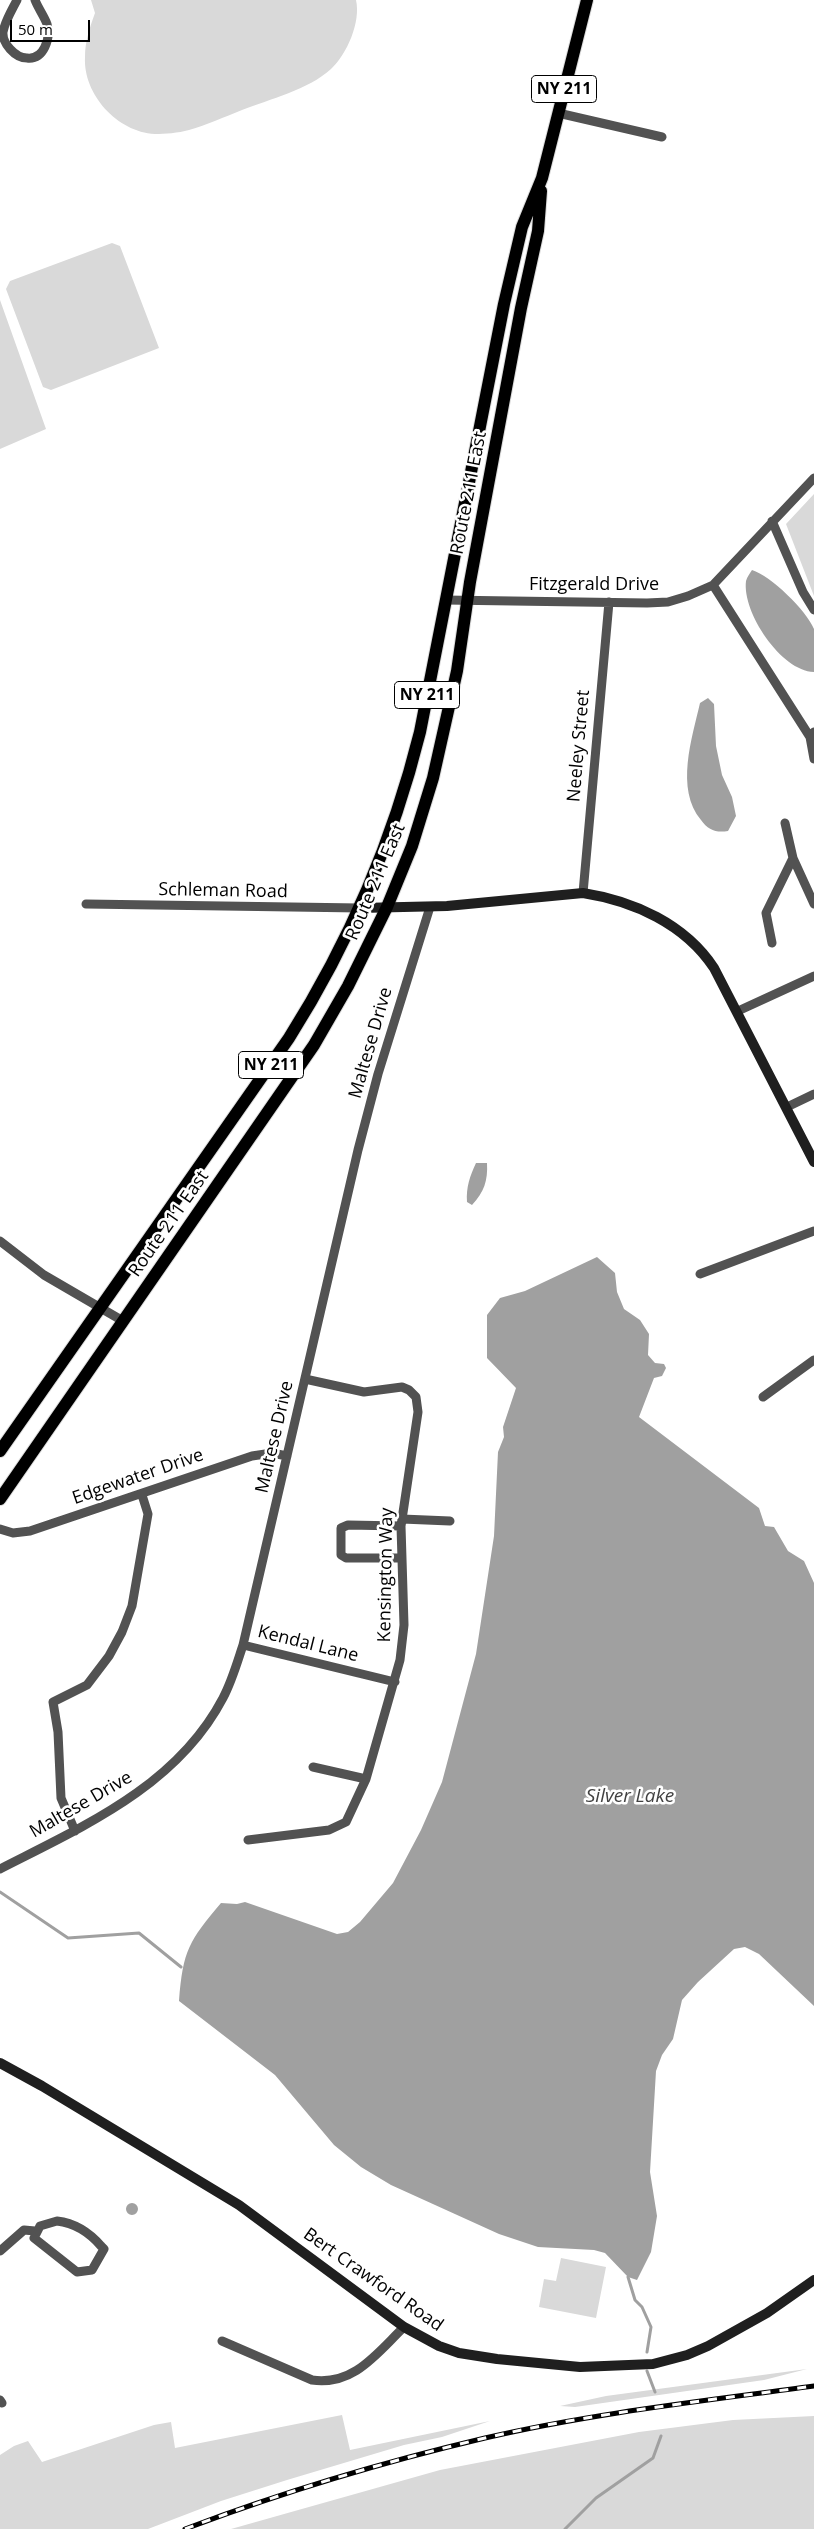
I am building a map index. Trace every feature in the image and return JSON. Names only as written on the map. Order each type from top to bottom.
[{"type":"main road","name":"Route 211 East","points":[[0,1452],[289,1038],[328,973],[360,908],[382,855],[412,762],[504,304],[522,227],[542,178],[587,0]]},
{"type":"main road","name":"Route 211 East","points":[[0,1499],[314,1045],[348,986],[387,907],[412,846],[433,778],[452,698],[521,308],[538,231],[542,178]]},
{"type":"street","points":[[17,0],[3,33],[5,43],[15,53],[27,58],[39,55],[48,42],[47,25],[34,0]]},
{"type":"street","points":[[558,113],[662,137]]},
{"type":"street","name":"Fitzgerald Drive","points":[[445,600],[668,602],[688,596],[713,585],[814,478]]},
{"type":"street","points":[[772,521],[803,592],[814,610]]},
{"type":"street","points":[[713,585],[812,735],[814,758]]},
{"type":"street","name":"Neeley Street","points":[[583,893],[609,602]]},
{"type":"street","points":[[785,822],[793,858],[814,904]]},
{"type":"street","points":[[772,943],[766,913],[793,858]]},
{"type":"street","points":[[360,908],[430,907],[583,893],[598,895],[649,913],[686,934],[708,958],[738,1012],[814,1162]]},
{"type":"street","name":"Schleman Road","points":[[86,904],[360,908]]},
{"type":"street","name":"Maltese Drive","points":[[0,1868],[74,1831],[154,1781],[184,1753],[204,1728],[224,1697],[243,1645],[378,1074],[430,907]]},
{"type":"street","points":[[738,1012],[813,980]]},
{"type":"street","points":[[787,1107],[814,1094]]},
{"type":"street","points":[[700,1274],[814,1231]]},
{"type":"street","points":[[0,1241],[44,1275],[124,1321]]},
{"type":"street","points":[[763,1397],[814,1360]]},
{"type":"street","name":"Kensington Way","points":[[248,1840],[329,1830],[346,1822],[366,1779],[395,1682],[404,1625],[401,1522],[418,1412],[416,1396],[410,1390],[402,1387],[364,1392],[305,1378]]},
{"type":"street","name":"Edgewater Drive","points":[[0,1530],[13,1533],[30,1531],[142,1495],[185,1477],[252,1456],[272,1453],[287,1456]]},
{"type":"street","points":[[74,1831],[61,1798],[58,1732],[53,1702],[87,1685],[109,1656],[122,1632],[132,1606],[148,1514],[142,1495]]},
{"type":"street","points":[[401,1558],[346,1558],[339,1551],[341,1528],[348,1525],[450,1521]]},
{"type":"street","name":"Kendal Lane","points":[[243,1645],[395,1682]]},
{"type":"street","points":[[312,1767],[366,1779]]},
{"type":"street","name":"Bert Crawford Road","points":[[0,2063],[42,2086],[239,2205],[404,2326],[439,2346],[459,2353],[496,2360],[580,2367],[653,2364],[686,2355],[708,2346],[767,2313],[814,2280]]},
{"type":"street","points":[[0,2250],[24,2230],[36,2231],[46,2224],[57,2221],[69,2222],[97,2241],[104,2250],[92,2270],[77,2272],[36,2241],[34,2238],[36,2231]]},
{"type":"street","points":[[222,2341],[312,2380],[326,2382],[341,2379],[358,2370],[404,2326]]},
{"type":"shaded area","points":[[91,0],[356,0],[357,9],[355,28],[342,55],[331,69],[311,83],[202,126],[180,132],[155,134],[141,132],[116,119],[96,97],[86,71],[85,57],[87,40],[95,13]]},
{"type":"shaded area","points":[[112,243],[120,246],[159,348],[51,390],[43,387],[6,289],[10,281]]},
{"type":"shaded area","points":[[0,300],[46,429],[0,449]]},
{"type":"shaded area","points":[[814,494],[814,596],[786,524]]},
{"type":"shaded area","points":[[561,2258],[606,2267],[596,2318],[539,2307],[544,2279],[556,2281]]},
{"type":"shaded area","points":[[807,2369],[764,2380],[575,2407],[560,2406],[606,2396]]},
{"type":"shaded area","points":[[342,2415],[350,2450],[490,2421],[442,2437],[404,2445],[287,2480],[221,2501],[148,2529],[0,2529],[0,2455],[14,2446],[28,2441],[42,2462],[154,2425],[171,2422],[175,2448]]},
{"type":"shaded area","points":[[814,2416],[814,2529],[231,2529],[440,2470],[639,2432],[733,2420]]},
{"type":"water","points":[[752,570],[760,573],[778,586],[810,621],[814,629],[814,672],[801,669],[789,662],[766,638],[750,608],[746,594],[746,581]]},
{"type":"water","points":[[708,698],[714,704],[716,746],[722,775],[732,797],[736,816],[728,831],[720,832],[706,826],[693,808],[687,779],[690,747],[700,703]]},
{"type":"water","points":[[476,1163],[487,1163],[487,1175],[480,1195],[472,1205],[467,1202],[467,1191]]},
{"type":"water","name":"Silver Lake","points":[[597,1257],[615,1273],[617,1292],[624,1309],[640,1320],[649,1334],[648,1355],[655,1363],[664,1364],[666,1368],[662,1376],[654,1378],[639,1417],[759,1508],[765,1526],[774,1527],[788,1551],[804,1561],[814,1583],[814,2006],[759,1954],[745,1947],[734,1949],[698,1982],[682,2000],[673,2039],[662,2055],[656,2071],[650,2172],[657,2216],[651,2252],[637,2280],[628,2277],[605,2253],[594,2250],[538,2247],[499,2234],[391,2185],[361,2167],[334,2145],[275,2075],[179,2001],[183,1970],[190,1947],[202,1927],[221,1903],[237,1904],[245,1902],[337,1934],[348,1932],[360,1922],[393,1883],[421,1830],[442,1782],[476,1654],[494,1536],[498,1452],[504,1437],[503,1427],[516,1388],[487,1358],[487,1315],[500,1298],[525,1291]]},
{"type":"water","points":[[130,2203],[134,2203],[138,2209],[134,2215],[130,2215],[126,2211],[126,2207]]},
{"type":"waterway","points":[[0,1892],[68,1938],[139,1933],[181,1967]]},
{"type":"waterway","points":[[628,2277],[635,2300],[642,2307],[651,2327],[647,2352]]},
{"type":"waterway","points":[[647,2371],[655,2392]]},
{"type":"waterway","points":[[565,2529],[596,2498],[653,2458],[661,2436]]},
{"type":"railway","points":[[185,2529],[334,2479],[409,2457],[485,2438],[566,2421],[814,2386]]}]
